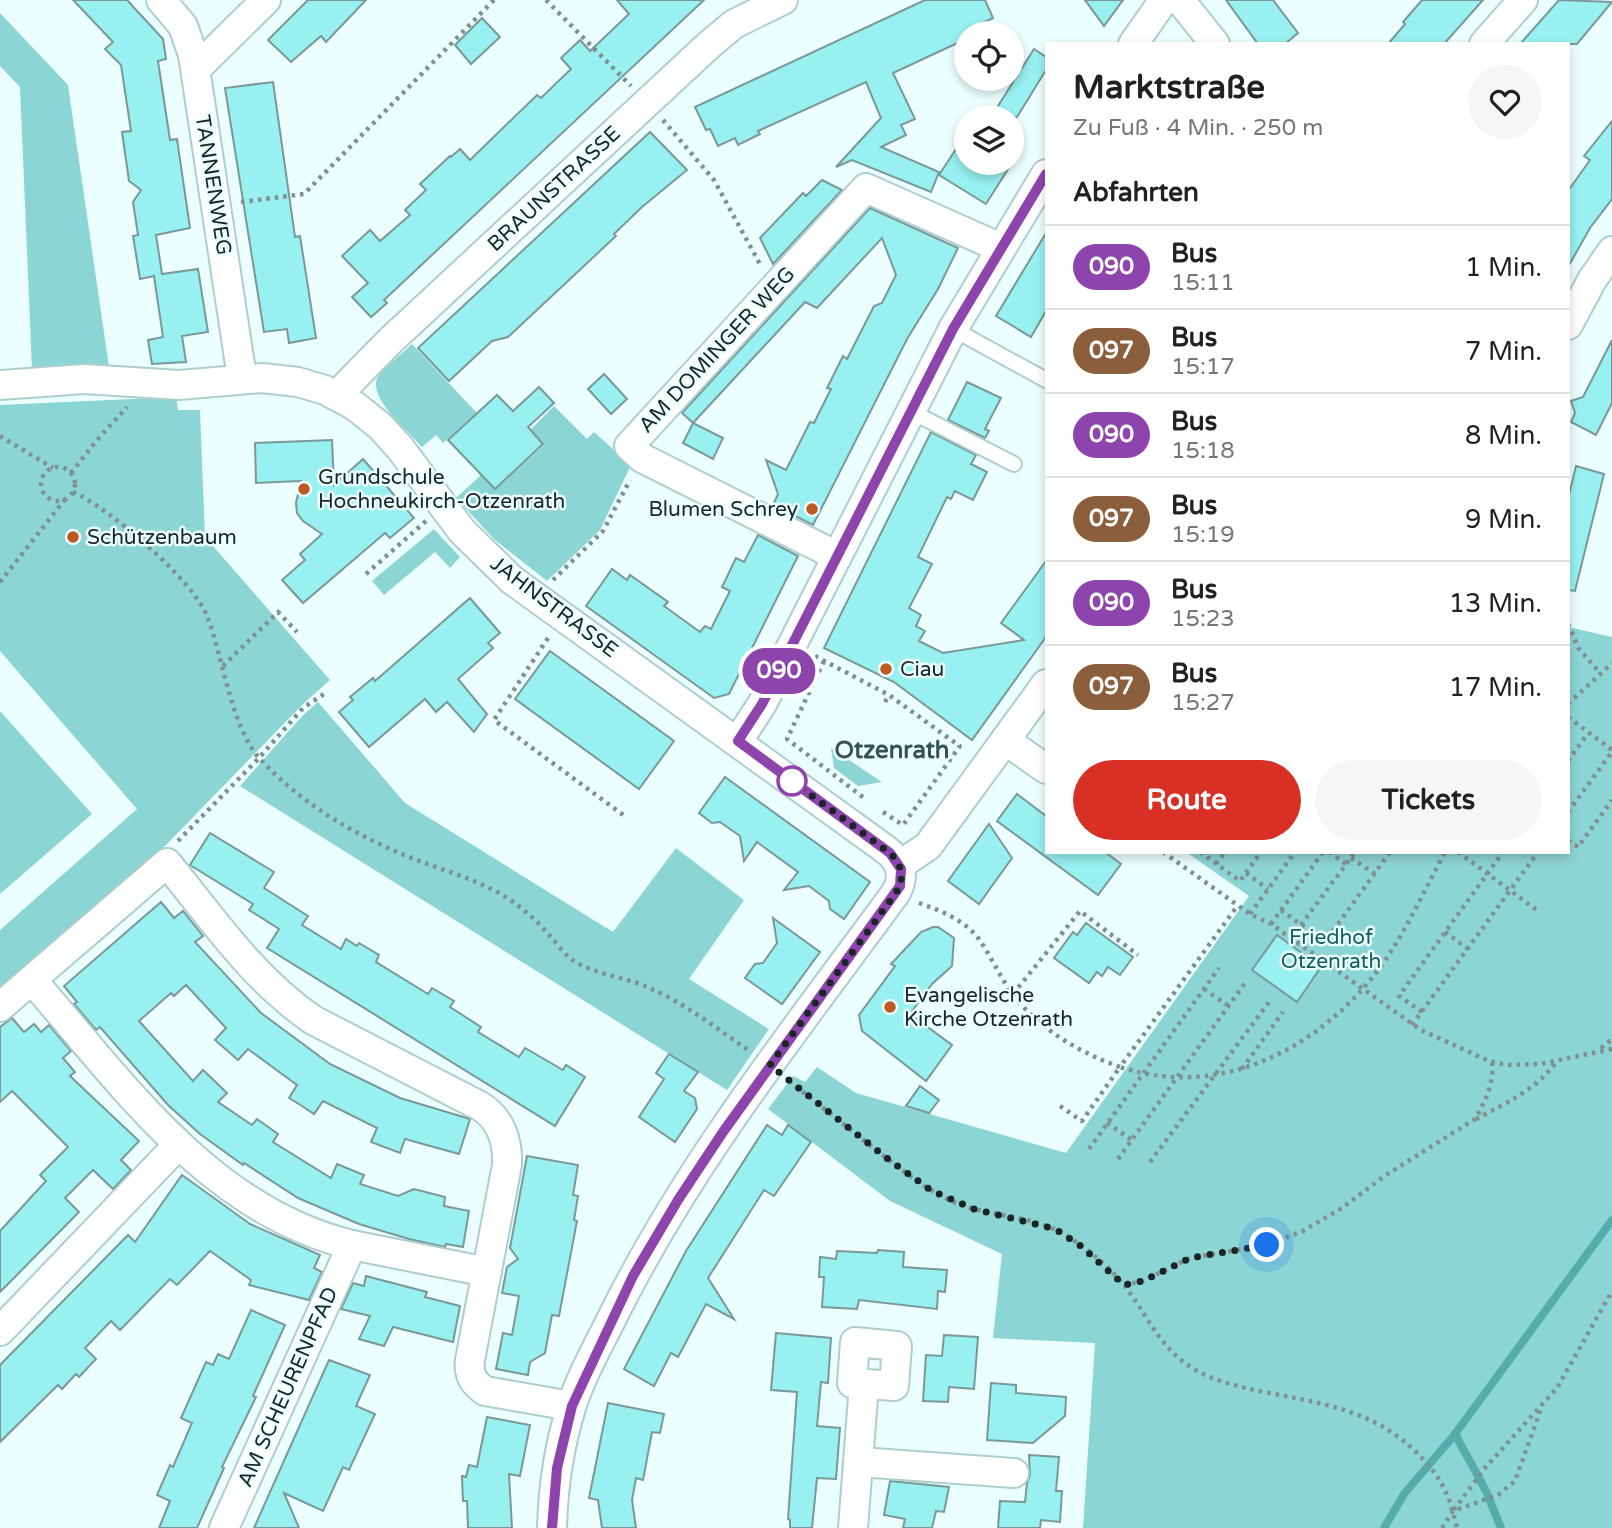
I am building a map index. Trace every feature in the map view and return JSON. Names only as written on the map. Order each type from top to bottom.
[{"type":"street","name":"TANNENWEG","points":[[162,0],[183,26],[196,69],[242,378]]},
{"type":"street","points":[[196,69],[266,0]]},
{"type":"street","name":"BRAUNSTRASSE","points":[[337,396],[390,341],[722,34],[746,8],[783,0]]},
{"type":"street","points":[[1134,42],[1164,0]]},
{"type":"street","points":[[1180,0],[1213,42]]},
{"type":"street","points":[[1486,42],[1523,0]]},
{"type":"street","points":[[738,741],[762,704],[953,329],[1045,176]]},
{"type":"street","name":"AM DOMINGER WEG","points":[[837,556],[642,458],[629,446],[866,188],[1000,248]]},
{"type":"street","points":[[1570,321],[1592,280],[1612,251]]},
{"type":"street","name":"JAHNSTRASSE","points":[[0,385],[84,379],[179,385],[242,378],[298,382],[337,396],[364,412],[380,426],[473,544],[535,598],[738,741],[885,849],[900,865]]},
{"type":"street","points":[[552,1528],[557,1468],[572,1406],[602,1339],[649,1248],[692,1178],[770,1065],[895,894],[901,879],[900,865],[928,846],[1045,685]]},
{"type":"street","points":[[1005,740],[1045,768]]},
{"type":"street","points":[[0,1007],[167,863],[253,968],[289,1003],[313,1020],[480,1106],[493,1116],[503,1133],[507,1159],[469,1365],[473,1380],[480,1387],[494,1393],[572,1406]]},
{"type":"street","points":[[32,980],[178,1145],[260,1207],[312,1233],[352,1245],[487,1272]]},
{"type":"street","points":[[0,1331],[178,1145]]},
{"type":"street","name":"AM SCHEURENPFAD","points":[[224,1528],[352,1245]]},
{"type":"street","points":[[853,1528],[864,1384]]},
{"type":"street","points":[[859,1462],[1014,1473]]},
{"type":"lane","points":[[953,329],[1045,379]]},
{"type":"lane","points":[[910,411],[1014,464]]},
{"type":"path","points":[[216,205],[304,194],[494,0]]},
{"type":"path","points":[[546,0],[648,102],[714,180],[773,289]]},
{"type":"path","points":[[71,473],[97,440],[151,382]]},
{"type":"path","points":[[0,436],[54,468],[63,468],[71,473],[75,481],[73,492],[0,582]]},
{"type":"path","points":[[535,598],[603,531],[642,458]]},
{"type":"path","points":[[54,468],[42,479],[43,490],[55,500],[66,498]]},
{"type":"path","points":[[73,492],[89,499],[120,524],[180,579],[206,614],[242,726],[258,758],[318,809],[342,825],[407,856],[493,890],[513,901],[532,917],[572,960],[645,986],[680,1003],[770,1065],[932,1191],[974,1209],[1055,1229],[1081,1246],[1124,1285],[1160,1340],[1174,1355],[1194,1369],[1231,1384],[1354,1412],[1385,1426],[1418,1454],[1447,1490],[1457,1528]]},
{"type":"path","points":[[366,574],[442,507]]},
{"type":"path","points":[[223,666],[278,612],[297,632]]},
{"type":"path","points":[[562,617],[494,720],[626,817]]},
{"type":"path","points":[[1570,629],[1579,649],[1600,673]]},
{"type":"path","points":[[792,644],[890,695],[986,766]]},
{"type":"path","points":[[824,661],[787,739],[866,800]]},
{"type":"path","points":[[1570,702],[1612,663]]},
{"type":"path","points":[[167,863],[172,846],[303,708],[327,692]]},
{"type":"path","points":[[886,702],[890,695]]},
{"type":"path","points":[[1570,719],[1612,751],[1570,809]]},
{"type":"path","points":[[1570,758],[1588,733]]},
{"type":"path","points":[[876,807],[903,825],[960,746]]},
{"type":"path","points":[[1570,842],[1577,847],[1612,800]]},
{"type":"path","points":[[1166,854],[1250,914],[1271,924],[1412,1025],[1492,1062],[1516,1065],[1612,1049]]},
{"type":"path","points":[[1203,854],[1240,881],[1260,854]]},
{"type":"path","points":[[1216,864],[1224,854]]},
{"type":"path","points":[[1250,914],[1294,854]]},
{"type":"path","points":[[1271,924],[1322,854]]},
{"type":"path","points":[[1332,854],[1346,864]]},
{"type":"path","points":[[1301,925],[1353,854]]},
{"type":"path","points":[[1281,910],[1325,942],[1390,854]]},
{"type":"path","points":[[895,894],[944,912],[966,927],[982,943],[1013,994],[1030,1014],[1059,1037],[1088,1054],[1120,1068],[1143,1074],[1212,1077],[1241,1070],[1276,1056],[1328,1021],[1362,988],[1395,944],[1444,854]]},
{"type":"path","points":[[1461,854],[1538,911]]},
{"type":"path","points":[[1422,1012],[1399,996],[1502,854]]},
{"type":"path","points":[[1412,1025],[1537,854]]},
{"type":"path","points":[[1350,858],[1375,874]]},
{"type":"path","points":[[1246,873],[1268,889]]},
{"type":"path","points":[[1060,1106],[1082,1121],[1238,905]]},
{"type":"path","points":[[1013,994],[1080,911],[1138,955]]},
{"type":"path","points":[[1445,932],[1468,948]]},
{"type":"path","points":[[1089,1149],[1219,968]]},
{"type":"path","points":[[1118,1159],[1245,983]]},
{"type":"path","points":[[1204,989],[1228,1006]]},
{"type":"path","points":[[1150,1162],[1269,1002]]},
{"type":"path","points":[[1241,1070],[1283,1012]]},
{"type":"path","points":[[1597,1051],[1612,1040]]},
{"type":"path","points":[[1124,1285],[1143,1281],[1190,1258],[1267,1245],[1303,1231],[1475,1119],[1526,1091],[1550,1071],[1557,1060]]},
{"type":"path","points":[[1475,1119],[1484,1105],[1491,1083],[1492,1062]]},
{"type":"path","points":[[1107,1123],[1132,1140]]},
{"type":"path","points":[[1441,1528],[1484,1469],[1544,1404],[1569,1369],[1612,1291]]},
{"type":"path","points":[[1453,1511],[1480,1503],[1512,1485],[1544,1404]]},
{"type":"green space","points":[[0,13],[68,85],[109,367],[32,370],[20,87],[0,66]]},
{"type":"green space","points":[[412,344],[477,413],[443,443],[436,435],[422,447],[390,413],[378,393],[376,383],[379,375]]},
{"type":"green space","points":[[176,397],[178,410],[200,410],[205,537],[330,680],[302,705],[167,844],[0,991],[0,930],[137,809],[0,651],[0,405]]},
{"type":"green space","points":[[554,406],[587,439],[594,432],[631,465],[600,530],[547,581],[495,540],[456,498],[481,475],[495,490],[544,445],[531,429]]},
{"type":"green space","points":[[434,529],[460,557],[450,568],[435,552],[384,595],[372,581]]},
{"type":"green space","name":"Friedhof Otzenrath","points":[[1570,627],[1612,637],[1612,1528],[1083,1528],[1095,1343],[993,1338],[1002,1254],[890,1201],[768,1109],[793,1076],[805,1082],[817,1067],[856,1093],[1066,1153],[1249,896],[1189,854],[1570,854]]},
{"type":"green space","points":[[318,702],[405,803],[613,932],[676,848],[744,900],[689,979],[769,1029],[727,1090],[240,786]]},
{"type":"green space","points":[[0,711],[92,814],[0,894]]},
{"type":"green space","points":[[831,748],[882,782],[858,786],[834,768]]},
{"type":"building","points":[[73,0],[127,0],[163,39],[166,59],[158,61],[170,140],[177,139],[190,228],[156,235],[162,274],[198,269],[208,332],[182,336],[186,362],[152,364],[148,340],[163,337],[154,276],[140,279],[133,236],[138,235],[133,202],[141,190],[129,181],[122,132],[131,131],[121,65],[105,49],[113,42]]},
{"type":"building","points":[[308,0],[366,0],[326,42],[321,36],[291,62],[268,40]]},
{"type":"building","points":[[617,0],[704,0],[384,300],[387,303],[371,317],[352,297],[368,283],[342,256],[370,230],[380,241],[410,215],[405,210],[426,190],[420,184],[450,156],[460,149],[470,160],[537,95],[541,98],[571,69],[561,58],[580,40],[590,51],[629,14]]},
{"type":"building","points":[[925,0],[985,0],[993,18],[987,21],[954,21],[954,45],[893,73],[915,119],[901,125],[906,135],[881,147],[939,172],[931,192],[852,160],[836,167],[881,118],[866,82],[758,131],[760,134],[738,145],[735,138],[718,146],[710,129],[706,130],[695,107]]},
{"type":"building","points":[[1085,0],[1123,0],[1104,26]]},
{"type":"building","points":[[1226,0],[1273,0],[1298,33],[1287,42],[1257,42]]},
{"type":"building","points":[[1422,0],[1483,0],[1446,42],[1390,42],[1405,24],[1403,22]]},
{"type":"building","points":[[1559,0],[1612,2],[1577,44],[1522,42]]},
{"type":"building","points":[[482,18],[500,37],[471,64],[455,45]]},
{"type":"building","points":[[1034,49],[1045,56],[1045,72],[1024,106],[999,105],[1007,91],[1024,91],[1024,65]]},
{"type":"building","points":[[273,82],[295,237],[300,236],[316,338],[289,343],[287,329],[264,332],[225,88]]},
{"type":"building","points":[[1612,121],[1612,199],[1590,228],[1570,263],[1570,188],[1590,160],[1584,156]]},
{"type":"building","points":[[650,132],[687,170],[642,207],[614,234],[616,236],[508,337],[492,341],[449,381],[418,348]]},
{"type":"building","points":[[954,152],[954,175],[1004,175],[986,204],[939,175]]},
{"type":"building","points":[[822,180],[842,190],[773,264],[760,238],[803,193],[806,196]]},
{"type":"building","points":[[870,208],[958,248],[938,289],[907,339],[813,525],[773,505],[778,494],[766,460],[786,470],[810,422],[814,423],[831,389],[827,388],[843,356],[847,359],[874,306],[882,303],[896,275],[882,238],[817,308],[805,302],[693,423],[682,413]]},
{"type":"building","points":[[1045,235],[1045,313],[1031,337],[996,316]]},
{"type":"building","points":[[1612,340],[1612,403],[1596,435],[1571,422],[1575,413],[1571,401],[1583,397]]},
{"type":"building","points":[[604,374],[627,399],[611,414],[588,389]]},
{"type":"building","points":[[967,382],[1001,398],[985,429],[989,431],[985,438],[948,420]]},
{"type":"building","points":[[539,387],[554,403],[528,427],[543,444],[495,489],[448,440],[497,395],[513,411]]},
{"type":"building","points":[[693,423],[723,438],[713,459],[683,443]]},
{"type":"building","points":[[931,432],[976,455],[971,464],[987,472],[973,500],[955,491],[951,499],[947,497],[918,557],[932,564],[909,608],[921,615],[916,626],[925,631],[919,641],[943,653],[1024,640],[1001,623],[1045,562],[1045,638],[972,740],[894,682],[824,648]]},
{"type":"building","points":[[332,440],[334,485],[363,459],[414,518],[390,538],[385,533],[303,603],[282,580],[305,560],[300,554],[322,534],[303,521],[297,513],[296,503],[301,481],[256,483],[255,443]]},
{"type":"building","points":[[1576,466],[1604,474],[1575,591],[1570,590],[1570,491]]},
{"type":"building","points":[[758,535],[798,556],[729,694],[714,698],[586,606],[612,569],[627,580],[630,575],[668,602],[664,606],[700,632],[705,626],[711,629],[730,591],[722,587],[736,558],[744,562]]},
{"type":"building","points":[[470,598],[500,633],[488,643],[493,648],[458,679],[487,714],[474,732],[447,702],[436,712],[425,699],[369,747],[339,712],[353,700],[350,697],[373,678],[375,681]]},
{"type":"building","points":[[550,651],[674,741],[639,789],[515,699]]},
{"type":"building","points":[[725,777],[870,882],[844,919],[830,909],[829,901],[809,886],[784,890],[798,872],[757,842],[744,861],[740,836],[720,822],[712,823],[699,813]]},
{"type":"building","points":[[1017,794],[1045,815],[1045,854],[1108,854],[1121,864],[1098,895],[997,821]]},
{"type":"building","points":[[989,824],[1012,858],[979,904],[948,881]]},
{"type":"building","points":[[210,833],[274,872],[264,888],[308,916],[302,925],[341,949],[346,939],[379,955],[376,962],[428,994],[432,988],[454,1001],[450,1007],[481,1027],[478,1032],[519,1057],[525,1048],[563,1070],[566,1065],[585,1077],[555,1126],[267,948],[279,929],[249,910],[253,904],[190,865]]},
{"type":"building","points":[[161,902],[174,918],[183,911],[203,936],[195,942],[261,1013],[330,1064],[400,1098],[470,1119],[459,1154],[405,1139],[400,1153],[371,1142],[377,1128],[323,1101],[314,1114],[289,1098],[297,1085],[248,1049],[238,1060],[215,1040],[226,1028],[186,985],[174,996],[171,993],[139,1021],[193,1081],[203,1070],[227,1093],[218,1102],[252,1125],[257,1119],[278,1134],[273,1142],[331,1178],[337,1164],[364,1175],[360,1184],[398,1196],[414,1189],[445,1197],[444,1206],[469,1211],[463,1247],[446,1244],[445,1247],[409,1239],[359,1224],[298,1198],[244,1163],[243,1165],[200,1134],[168,1105],[100,1027],[96,1030],[74,1004],[77,1002],[64,986]]},
{"type":"building","points":[[773,918],[820,952],[782,1004],[745,978],[755,964],[763,963],[777,943]]},
{"type":"building","points":[[1086,923],[1133,957],[1120,975],[1108,967],[1102,976],[1097,972],[1089,983],[1054,958],[1073,932],[1077,935]]},
{"type":"building","name":"Evangelische Kirche Otzenrath","points":[[938,927],[954,938],[952,966],[932,984],[910,1014],[952,1045],[926,1081],[862,1031],[859,1015],[895,966],[891,964],[921,932]]},
{"type":"building","points":[[1277,935],[1321,967],[1297,1002],[1252,970]]},
{"type":"building","points":[[12,1018],[24,1032],[34,1024],[41,1032],[49,1025],[71,1051],[63,1058],[75,1072],[70,1076],[139,1141],[121,1160],[131,1170],[113,1189],[93,1170],[65,1198],[79,1212],[0,1292],[0,1231],[46,1181],[40,1175],[68,1147],[12,1091],[0,1102],[0,1027]]},
{"type":"building","points":[[669,1054],[698,1072],[684,1091],[695,1098],[697,1109],[675,1142],[639,1117],[664,1079],[656,1073]]},
{"type":"building","points":[[920,1086],[939,1100],[929,1113],[906,1106]]},
{"type":"building","points":[[767,1125],[782,1135],[788,1125],[811,1142],[774,1196],[764,1190],[708,1278],[734,1319],[706,1304],[678,1357],[671,1353],[654,1386],[624,1369],[686,1251]]},
{"type":"building","points":[[527,1156],[578,1165],[573,1195],[578,1196],[574,1220],[577,1221],[559,1316],[552,1315],[545,1353],[530,1362],[528,1375],[496,1369],[503,1333],[512,1335],[519,1296],[502,1293],[507,1267],[518,1259],[510,1248]]},
{"type":"building","points":[[182,1175],[250,1224],[320,1255],[314,1268],[322,1272],[309,1300],[249,1285],[251,1280],[210,1251],[177,1285],[170,1279],[120,1330],[111,1321],[85,1348],[96,1359],[79,1377],[76,1374],[62,1389],[58,1385],[0,1442],[0,1365],[128,1235],[135,1242]]},
{"type":"building","points":[[878,1250],[904,1252],[903,1267],[947,1270],[945,1292],[938,1291],[937,1309],[859,1300],[857,1309],[822,1307],[824,1277],[819,1277],[820,1257],[836,1259],[837,1251],[877,1253]]},
{"type":"building","points":[[366,1276],[427,1292],[425,1297],[460,1306],[453,1342],[393,1327],[384,1346],[359,1339],[370,1316],[341,1309],[353,1283],[364,1286]]},
{"type":"building","points":[[251,1310],[285,1325],[253,1396],[256,1397],[222,1467],[224,1468],[197,1528],[159,1528],[170,1501],[157,1495],[170,1465],[173,1467],[192,1423],[181,1418],[206,1362],[213,1365],[218,1354],[229,1359]]},
{"type":"building","points":[[776,1333],[831,1338],[828,1383],[821,1382],[817,1426],[840,1428],[836,1479],[817,1478],[812,1528],[790,1528],[788,1519],[797,1392],[771,1390]]},
{"type":"building","points":[[944,1335],[978,1337],[974,1389],[949,1387],[948,1402],[923,1401],[926,1355],[942,1356]]},
{"type":"building","points":[[329,1360],[370,1375],[356,1406],[375,1414],[349,1470],[343,1467],[323,1511],[284,1493],[299,1528],[254,1528]]},
{"type":"building","points":[[991,1383],[1016,1385],[1016,1393],[1066,1397],[1065,1416],[1033,1443],[987,1440]]},
{"type":"building","points":[[608,1403],[664,1414],[660,1433],[652,1432],[643,1480],[636,1478],[632,1500],[636,1528],[602,1528],[598,1500],[589,1498]]},
{"type":"building","points":[[487,1417],[530,1425],[520,1476],[509,1474],[512,1528],[468,1528],[467,1501],[463,1501],[462,1476],[466,1477],[469,1465],[477,1467]]},
{"type":"building","points":[[1029,1455],[1059,1457],[1056,1491],[1062,1491],[1060,1522],[1041,1520],[1040,1528],[998,1528],[1000,1501],[1025,1502],[1030,1475]]},
{"type":"building","points":[[890,1481],[949,1487],[944,1512],[936,1511],[932,1528],[903,1528],[905,1519],[884,1515]]},
{"type":"waterway","points":[[1384,1528],[1404,1494],[1455,1434],[1612,1220]]},
{"type":"waterway","points":[[1455,1434],[1486,1491],[1501,1528]]},
{"type":"bus line","name":"090","points":[[552,1528],[557,1468],[572,1406],[633,1276],[678,1200],[723,1132],[900,886],[902,872],[897,860],[890,853],[738,741],[762,704],[953,329],[1045,176]]},
{"type":"place","name":"Grundschule Hochneukirch-Otzenrath","points":[[304,489]]},
{"type":"place","name":"Blumen Schrey","points":[[812,509]]},
{"type":"place","name":"Schützenbaum","points":[[73,537]]},
{"type":"place","name":"Ciau","points":[[886,669]]},
{"type":"place","name":"Evangelische Kirche Otzenrath","points":[[890,1007]]},
{"type":"district","name":"Otzenrath","points":[[892,750]]},
{"type":"route","points":[[792,781],[890,853],[897,860],[902,872],[900,886],[895,894],[770,1065],[932,1191],[974,1209],[1055,1229],[1072,1238],[1124,1285],[1143,1281],[1190,1258],[1267,1245]]}]
